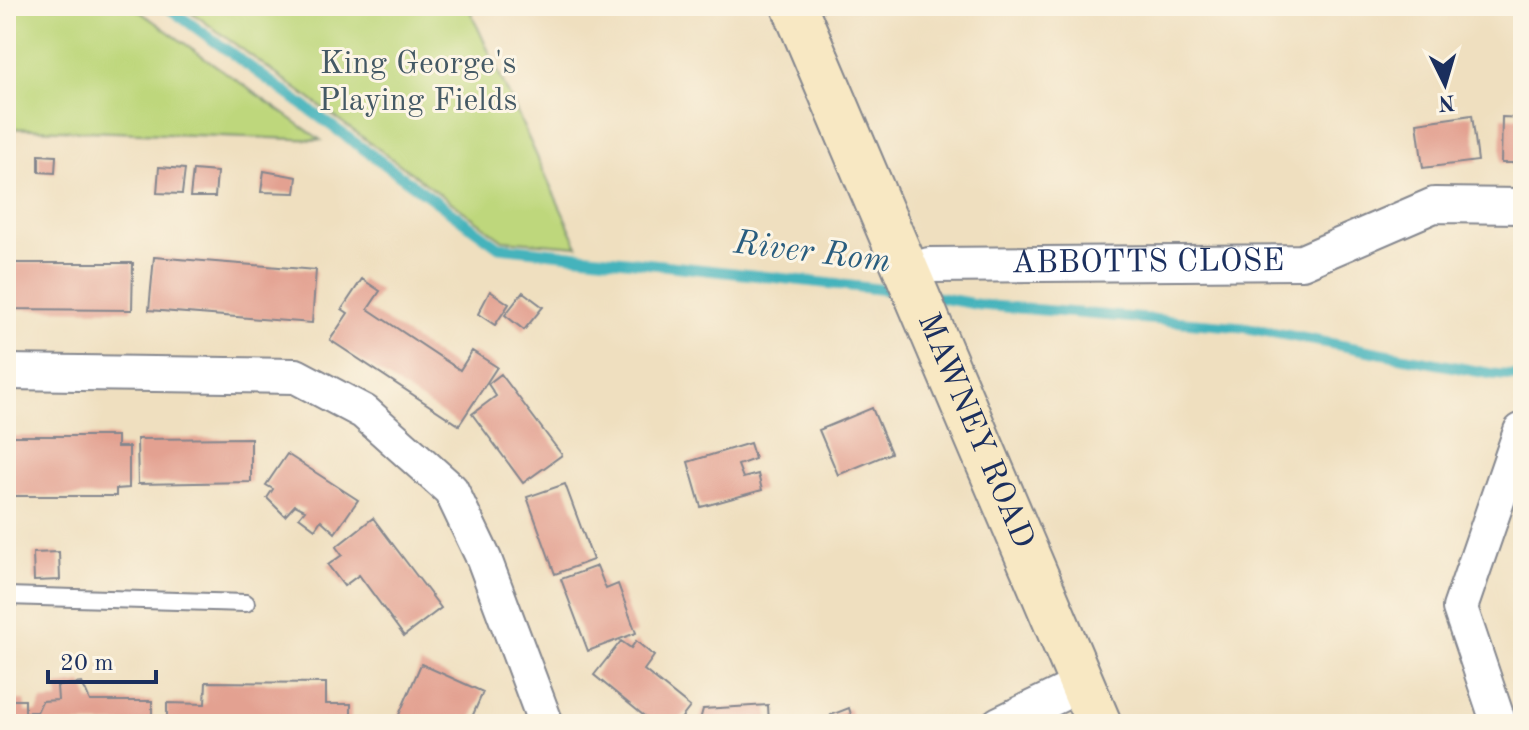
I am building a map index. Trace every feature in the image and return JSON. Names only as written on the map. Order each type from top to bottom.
[{"type":"street","name":"MAWNEY ROAD","points":[[794,6],[1099,724]]},
{"type":"street","name":"ABBOTTS CLOSE","points":[[917,294],[929,265],[1302,262],[1434,205],[1523,206]]},
{"type":"street","points":[[6,372],[296,376],[364,412],[451,490],[484,559],[546,724]]},
{"type":"street","points":[[1499,724],[1460,608],[1521,431]]},
{"type":"street","points":[[999,724],[1082,684]]},
{"type":"lane","points":[[6,596],[246,603]]},
{"type":"green space","points":[[6,6],[132,6],[321,140],[6,128]]},
{"type":"green space","name":"King George's Playing Fields","points":[[183,6],[468,6],[578,246],[503,240]]},
{"type":"building","points":[[1472,115],[1478,161],[1423,168],[1417,123]]},
{"type":"building","points":[[1502,117],[1523,118],[1523,163],[1501,163]]},
{"type":"building","points":[[39,155],[56,156],[55,173],[39,172]]},
{"type":"building","points":[[159,167],[185,169],[182,194],[157,193]]},
{"type":"building","points":[[193,170],[217,172],[215,197],[190,197]]},
{"type":"building","points":[[264,171],[297,177],[295,193],[261,192]]},
{"type":"building","points":[[154,257],[316,270],[312,323],[149,310]]},
{"type":"building","points":[[6,263],[133,263],[132,310],[6,309]]},
{"type":"building","points":[[362,279],[380,291],[368,309],[460,370],[472,351],[497,367],[459,425],[330,340],[348,313],[342,309]]},
{"type":"building","points":[[490,291],[509,304],[495,325],[478,314]]},
{"type":"building","points":[[523,292],[543,307],[524,330],[505,315]]},
{"type":"building","points":[[501,374],[562,455],[523,483],[472,414],[496,396],[488,384]]},
{"type":"building","points":[[872,408],[891,453],[838,475],[819,430]]},
{"type":"building","points":[[6,436],[117,436],[117,447],[129,447],[129,488],[116,489],[116,496],[6,496]]},
{"type":"building","points":[[251,438],[251,482],[138,484],[137,439]]},
{"type":"building","points":[[750,443],[755,459],[738,465],[743,478],[758,474],[762,490],[701,507],[688,462]]},
{"type":"building","points":[[287,454],[358,500],[335,533],[321,520],[315,529],[299,517],[305,510],[295,505],[285,516],[267,498],[273,489],[266,485]]},
{"type":"building","points":[[565,484],[593,560],[555,574],[527,497]]},
{"type":"building","points":[[373,518],[441,608],[404,636],[359,575],[344,586],[328,565],[342,555],[336,547]]},
{"type":"building","points":[[59,552],[60,580],[34,581],[33,553]]},
{"type":"building","points":[[597,566],[606,589],[618,584],[636,633],[588,651],[561,579]]},
{"type":"building","points":[[621,641],[631,648],[636,641],[654,656],[644,670],[690,707],[677,724],[654,724],[594,675]]},
{"type":"building","points":[[421,664],[483,692],[469,724],[395,724]]},
{"type":"building","points":[[206,682],[326,683],[326,704],[351,704],[351,724],[167,724],[167,703],[205,704]]},
{"type":"building","points":[[82,683],[90,701],[152,701],[152,724],[6,724],[6,700],[25,700],[25,712],[37,712],[42,701],[58,700],[57,686]]},
{"type":"building","points":[[768,705],[769,724],[699,724],[703,709]]},
{"type":"building","points":[[849,708],[854,724],[835,724],[831,715]]},
{"type":"waterway","name":"River Rom","points":[[166,6],[499,247],[905,292]]},
{"type":"waterway","name":"River Rom","points":[[930,296],[981,305],[1243,327],[1492,374],[1523,377]]}]
